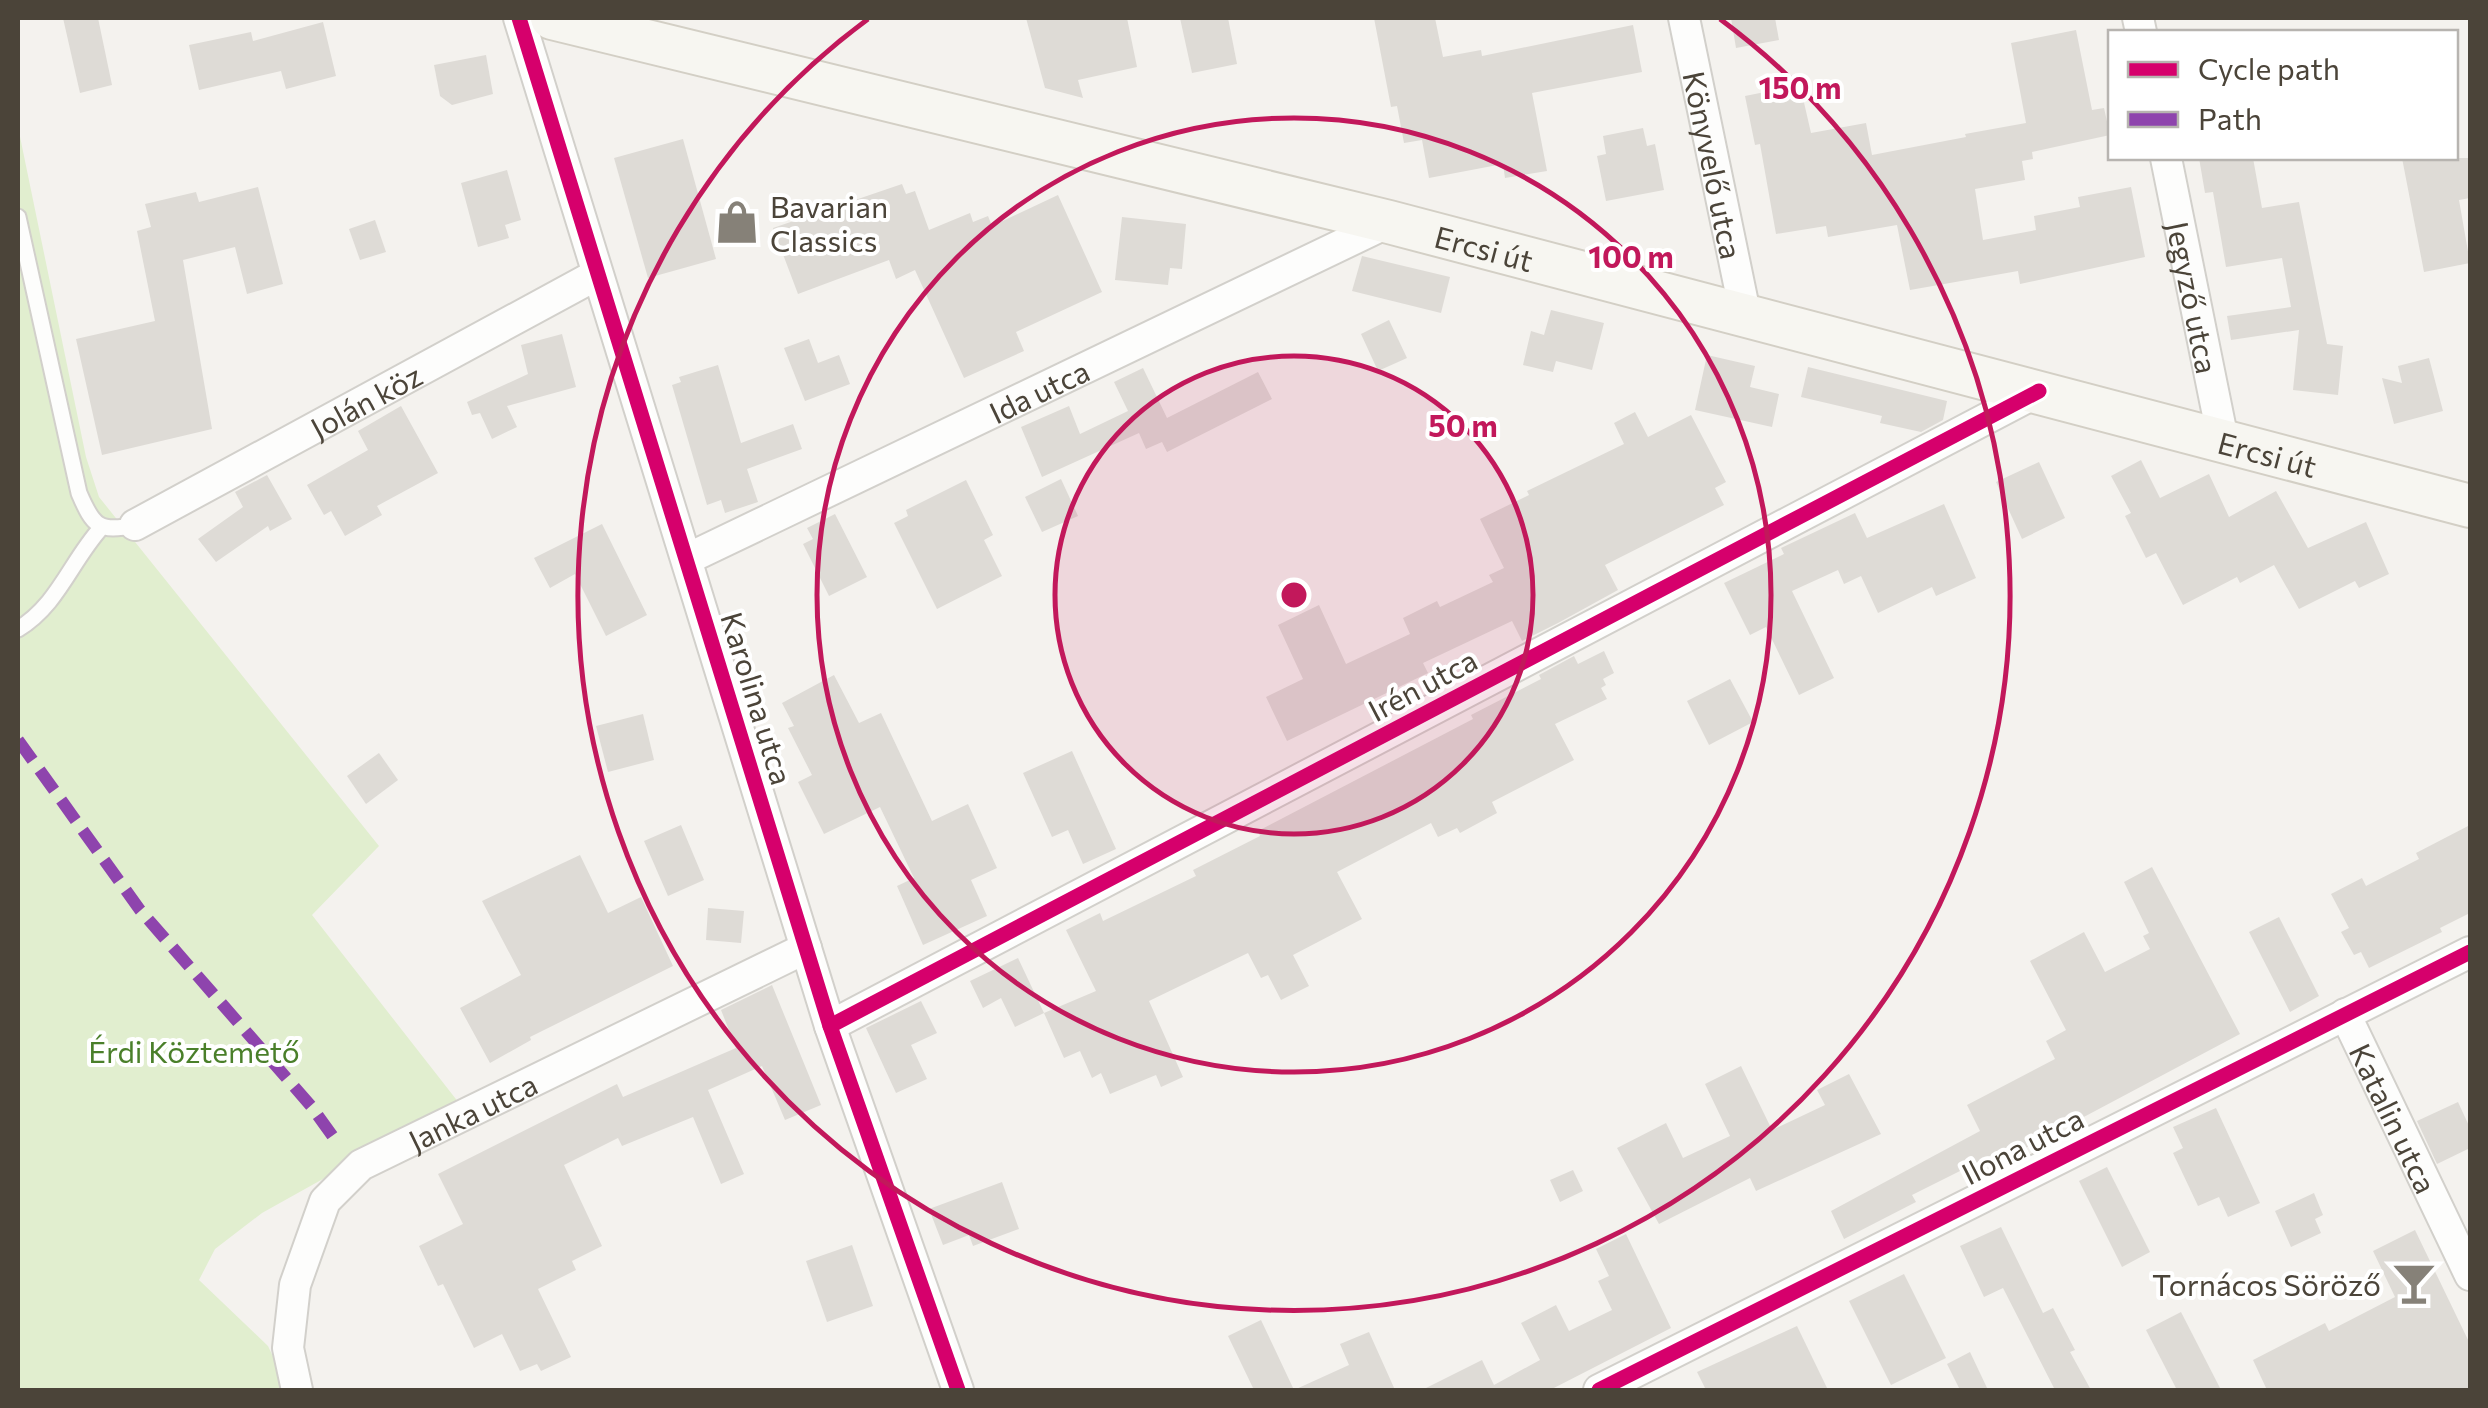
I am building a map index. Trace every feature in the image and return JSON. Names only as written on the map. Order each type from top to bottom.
[{"type":"main road","name":"Ercsi út","points":[[552,18],[1389,222],[2470,506]]},
{"type":"street","name":"Karolina utca","points":[[520,18],[830,1026],[958,1390]]},
{"type":"street","name":"Könyvelő utca","points":[[1684,18],[1745,313]]},
{"type":"street","name":"Jegyző utca","points":[[2166,160],[2223,440]]},
{"type":"street","name":"Ida utca","points":[[687,558],[1389,222]]},
{"type":"street","name":"Jolán köz","points":[[135,525],[596,275]]},
{"type":"street","name":"Irén utca","points":[[830,1026],[2039,391]]},
{"type":"street","name":"Janka utca","points":[[297,1390],[288,1348],[295,1285],[325,1201],[361,1164],[806,948]]},
{"type":"street","name":"Ilona utca","points":[[1600,1390],[2470,952]]},
{"type":"street","name":"Katalin utca","points":[[2344,1014],[2470,1275]]},
{"type":"lane","points":[[18,217],[79,493],[89,516],[101,528],[114,530],[135,525]]},
{"type":"lane","points":[[18,629],[60,590],[87,543],[101,528]]},
{"type":"green space","name":"Érdi Köztemető","points":[[18,127],[86,457],[99,497],[379,846],[312,915],[459,1103],[262,1213],[215,1249],[199,1280],[268,1346],[289,1390],[18,1390]]},
{"type":"building","points":[[63,18],[98,18],[112,85],[80,93]]},
{"type":"building","points":[[1026,18],[1127,18],[1137,67],[1078,80],[1083,98],[1045,88]]},
{"type":"building","points":[[1180,18],[1228,18],[1237,64],[1192,73]]},
{"type":"building","points":[[1374,18],[1435,18],[1443,57],[1481,50],[1482,56],[1633,25],[1642,72],[1532,93],[1547,171],[1505,178],[1503,164],[1429,178],[1422,140],[1404,143],[1397,106],[1391,107]]},
{"type":"building","points":[[1731,18],[1775,18],[1779,40],[1736,48]]},
{"type":"building","points":[[323,22],[336,76],[286,89],[281,71],[199,90],[189,45],[251,32],[253,41]]},
{"type":"building","points":[[2076,30],[2092,110],[2104,108],[2108,135],[2032,152],[2033,159],[2022,161],[2025,180],[1975,189],[1983,240],[2036,230],[2034,216],[2080,207],[2078,197],[2131,187],[2145,257],[2020,284],[2018,271],[1910,290],[1897,225],[1828,237],[1826,226],[1776,234],[1760,144],[1755,145],[1745,96],[1800,85],[1811,133],[1866,123],[1872,155],[1966,137],[1965,134],[2026,123],[2011,43]]},
{"type":"building","points":[[486,55],[493,94],[452,105],[440,96],[434,65]]},
{"type":"building","points":[[1643,128],[1647,146],[1655,144],[1664,190],[1606,201],[1597,156],[1606,154],[1603,136]]},
{"type":"building","points":[[683,139],[716,259],[648,278],[614,158]]},
{"type":"building","points":[[2470,158],[2470,198],[2459,200],[2470,263],[2424,272],[2402,160]]},
{"type":"building","points":[[2199,160],[2253,160],[2262,208],[2299,202],[2327,344],[2343,346],[2338,395],[2293,390],[2299,330],[2231,340],[2227,316],[2291,307],[2282,258],[2226,267],[2213,192],[2205,193]]},
{"type":"building","points":[[507,170],[521,220],[505,225],[509,238],[478,247],[461,183]]},
{"type":"building","points":[[902,184],[906,194],[915,191],[929,230],[970,213],[973,222],[988,216],[992,226],[1058,195],[1102,292],[1016,332],[1024,351],[964,378],[915,270],[896,279],[889,260],[798,294],[773,228]]},
{"type":"building","points":[[258,187],[283,284],[247,294],[235,247],[183,260],[212,429],[102,455],[76,339],[155,321],[137,231],[151,227],[145,204],[196,192],[199,202]]},
{"type":"building","points":[[1122,217],[1186,224],[1182,269],[1170,268],[1168,285],[1115,280]]},
{"type":"building","points":[[375,220],[386,252],[360,260],[349,229]]},
{"type":"building","points":[[1362,256],[1450,277],[1441,313],[1352,291]]},
{"type":"building","points":[[1551,310],[1604,323],[1592,370],[1556,361],[1553,372],[1523,365],[1531,331],[1544,335]]},
{"type":"building","points":[[1389,320],[1407,358],[1378,371],[1361,334]]},
{"type":"building","points":[[562,334],[576,387],[507,406],[517,427],[492,439],[480,413],[472,415],[467,402],[528,374],[521,345]]},
{"type":"building","points":[[809,339],[818,363],[839,355],[850,384],[805,401],[784,348]]},
{"type":"building","points":[[1707,355],[1755,366],[1750,387],[1779,394],[1772,427],[1695,410]]},
{"type":"building","points":[[2429,358],[2443,411],[2394,424],[2382,378],[2402,383],[2398,366]]},
{"type":"building","points":[[718,365],[741,443],[793,424],[802,449],[747,469],[758,502],[725,513],[721,500],[707,505],[672,385],[681,382],[679,377]]},
{"type":"building","points":[[1808,367],[1947,401],[1943,420],[1921,432],[1880,423],[1882,416],[1801,397]]},
{"type":"building","points":[[1143,368],[1167,418],[1258,372],[1272,399],[1167,452],[1162,442],[1146,449],[1139,433],[1042,477],[1021,427],[1069,406],[1080,434],[1128,411],[1114,382]]},
{"type":"building","points":[[401,406],[438,473],[377,506],[382,515],[345,536],[331,511],[324,515],[307,485],[368,450],[358,431]]},
{"type":"building","points":[[1635,412],[1648,437],[1691,415],[1726,482],[1715,488],[1724,505],[1605,565],[1618,590],[1558,623],[1522,641],[1512,621],[1423,663],[1428,673],[1287,741],[1266,697],[1303,679],[1278,625],[1319,605],[1346,664],[1410,634],[1403,618],[1437,601],[1440,607],[1493,582],[1489,575],[1504,568],[1480,519],[1529,495],[1527,491],[1624,444],[1614,423]]},
{"type":"building","points":[[2141,460],[2160,498],[2209,474],[2229,517],[2276,491],[2308,548],[2366,522],[2389,574],[2359,588],[2355,581],[2299,609],[2274,565],[2240,583],[2237,577],[2183,605],[2156,553],[2146,558],[2125,516],[2131,513],[2111,476]]},
{"type":"building","points":[[2039,462],[2065,518],[2022,539],[1996,482]]},
{"type":"building","points":[[267,475],[292,519],[270,531],[268,526],[216,562],[198,539],[243,507],[235,492]]},
{"type":"building","points":[[1061,479],[1078,516],[1042,532],[1025,497]]},
{"type":"building","points":[[966,480],[993,535],[984,540],[1002,576],[937,609],[894,523],[908,516],[906,510]]},
{"type":"building","points":[[1944,504],[1976,578],[1936,596],[1932,587],[1878,613],[1861,576],[1844,584],[1838,570],[1792,591],[1834,678],[1799,695],[1766,627],[1750,635],[1724,583],[1784,554],[1781,548],[1855,513],[1867,538]]},
{"type":"building","points":[[835,514],[867,577],[829,596],[803,544],[813,539],[807,528]]},
{"type":"building","points":[[602,524],[647,615],[606,636],[575,574],[550,588],[534,558]]},
{"type":"building","points":[[1604,651],[1614,673],[1603,679],[1606,685],[1601,688],[1607,699],[1555,724],[1574,760],[1492,802],[1497,813],[1460,833],[1457,828],[1438,837],[1431,823],[1337,872],[1362,919],[1293,955],[1309,986],[1281,1000],[1268,975],[1261,978],[1248,953],[1149,1001],[1183,1077],[1161,1087],[1156,1075],[1110,1094],[1101,1073],[1092,1078],[1080,1051],[1064,1058],[1044,1013],[1096,991],[1066,930],[1100,913],[1103,921],[1196,876],[1193,870],[1260,836],[1258,831],[1473,719],[1471,715],[1541,679],[1539,675],[1574,656],[1578,664]]},
{"type":"building","points":[[834,675],[859,723],[881,713],[932,821],[968,804],[997,868],[971,880],[987,916],[923,945],[897,886],[914,878],[880,807],[824,834],[798,782],[812,775],[788,728],[794,726],[782,703]]},
{"type":"building","points":[[1730,679],[1753,722],[1709,745],[1687,701]]},
{"type":"building","points":[[643,714],[654,760],[608,772],[596,726]]},
{"type":"building","points":[[1072,751],[1116,849],[1083,864],[1068,830],[1052,837],[1023,773]]},
{"type":"building","points":[[379,753],[398,780],[366,804],[347,776]]},
{"type":"building","points":[[681,825],[704,880],[668,896],[644,841]]},
{"type":"building","points":[[2470,825],[2470,913],[2440,928],[2442,932],[2369,968],[2361,952],[2354,955],[2341,932],[2349,928],[2331,894],[2362,878],[2366,886],[2419,859],[2416,853]]},
{"type":"building","points":[[580,855],[608,913],[641,897],[673,966],[530,1037],[531,1040],[490,1063],[460,1008],[521,975],[482,901]]},
{"type":"building","points":[[2152,867],[2240,1034],[2020,1151],[2016,1143],[1912,1195],[1916,1202],[1844,1239],[1831,1211],[1980,1131],[1967,1105],[2055,1059],[2046,1041],[2066,1030],[2030,961],[2084,932],[2105,972],[2150,949],[2143,936],[2149,933],[2124,882]]},
{"type":"building","points":[[708,908],[744,911],[741,943],[706,940]]},
{"type":"building","points":[[2279,917],[2319,996],[2290,1012],[2249,932]]},
{"type":"building","points":[[1018,958],[1044,1013],[1015,1027],[1001,998],[983,1008],[970,981]]},
{"type":"building","points":[[772,985],[821,1105],[785,1120],[762,1066],[708,1090],[744,1174],[721,1184],[693,1117],[622,1146],[618,1138],[564,1165],[602,1246],[572,1261],[576,1270],[538,1289],[571,1357],[541,1371],[537,1364],[520,1371],[502,1334],[474,1348],[443,1284],[438,1286],[419,1246],[463,1224],[438,1174],[617,1084],[623,1097],[736,1048],[721,1010]]},
{"type":"building","points":[[921,1001],[937,1033],[911,1045],[927,1079],[896,1093],[866,1028]]},
{"type":"building","points":[[1741,1066],[1772,1130],[1825,1105],[1817,1090],[1849,1074],[1881,1134],[1756,1191],[1750,1178],[1659,1224],[1617,1148],[1666,1123],[1683,1158],[1730,1136],[1705,1084]]},
{"type":"building","points":[[2458,1102],[2470,1128],[2470,1148],[2437,1164],[2417,1121]]},
{"type":"building","points":[[2216,1108],[2260,1203],[2228,1217],[2219,1197],[2198,1206],[2173,1153],[2183,1148],[2173,1127]]},
{"type":"building","points":[[2107,1167],[2150,1252],[2122,1267],[2079,1181]]},
{"type":"building","points":[[1573,1170],[1583,1191],[1560,1202],[1550,1180]]},
{"type":"building","points":[[1002,1182],[1019,1229],[973,1246],[969,1235],[943,1245],[929,1209]]},
{"type":"building","points":[[2314,1193],[2323,1215],[2315,1219],[2321,1233],[2291,1247],[2275,1211]]},
{"type":"building","points":[[2001,1227],[2043,1313],[2053,1308],[2075,1350],[2070,1352],[2091,1390],[2055,1390],[2003,1288],[1984,1297],[1960,1246]]},
{"type":"building","points":[[2415,1230],[2470,1344],[2470,1390],[2267,1390],[2253,1360],[2325,1323],[2329,1331],[2395,1297],[2373,1251]]},
{"type":"building","points":[[1626,1234],[1671,1328],[1550,1390],[1422,1390],[1482,1360],[1494,1385],[1540,1360],[1521,1323],[1556,1305],[1569,1331],[1612,1310],[1598,1281],[1609,1276],[1596,1249]]},
{"type":"building","points":[[852,1245],[873,1306],[827,1322],[806,1261]]},
{"type":"building","points":[[1904,1274],[1946,1358],[1891,1385],[1849,1301]]},
{"type":"building","points":[[2181,1312],[2221,1390],[2177,1390],[2146,1330]]},
{"type":"building","points":[[1261,1320],[1294,1390],[1254,1390],[1228,1336]]},
{"type":"building","points":[[1797,1326],[1828,1390],[1706,1390],[1697,1372]]},
{"type":"building","points":[[1369,1332],[1395,1390],[1294,1390],[1349,1365],[1340,1344]]},
{"type":"building","points":[[1970,1352],[1988,1390],[1960,1390],[1947,1364]]},
{"type":"marked path","points":[[18,740],[140,910],[311,1106],[334,1138]]},
{"type":"cycle path","points":[[519,18],[830,1026],[958,1390]]},
{"type":"cycle path","points":[[830,1026],[2039,391]]},
{"type":"cycle path","points":[[1599,1390],[2470,952]]},
{"type":"place","name":"Bavarian Classics","points":[[737,222]]},
{"type":"place","name":"Tornácos Söröző","points":[[2414,1283]]}]
